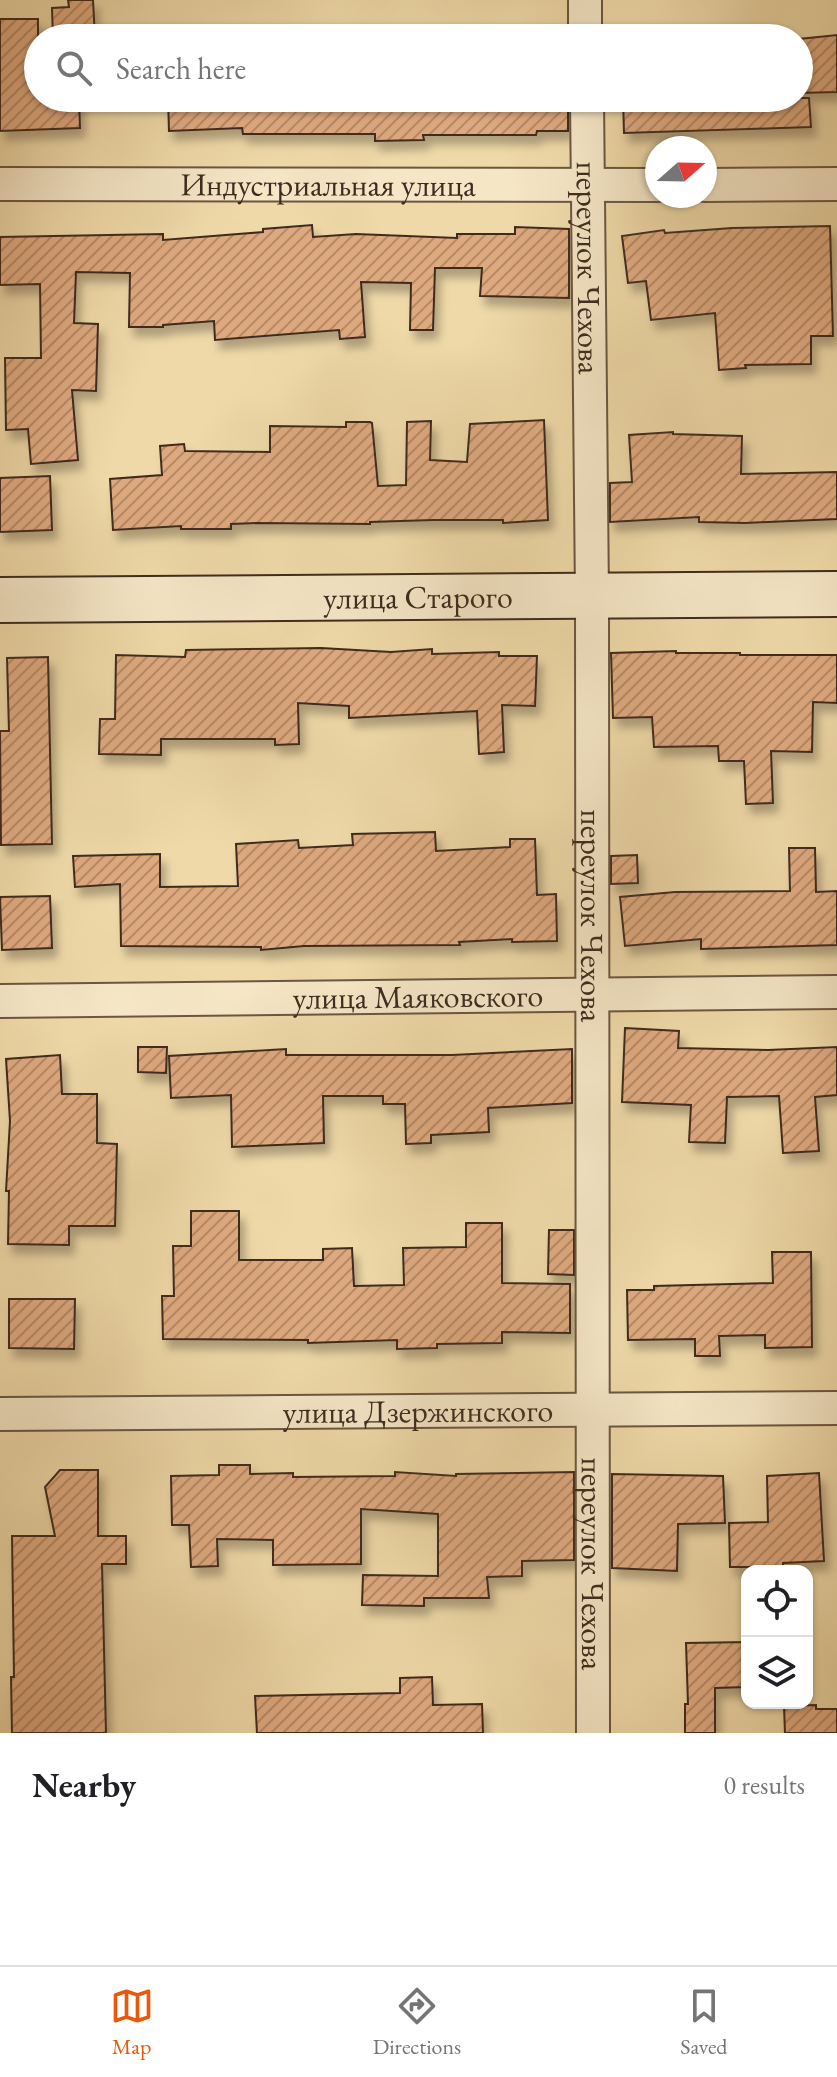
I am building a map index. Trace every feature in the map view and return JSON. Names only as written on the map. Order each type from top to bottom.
[{"type":"street","points":[[585,0],[585,24]]},
{"type":"street","name":"переулок Чехова","points":[[587,112],[592,596],[593,1733]]},
{"type":"street","name":"Индустриальная улица","points":[[0,184],[645,185]]},
{"type":"street","points":[[717,185],[837,184]]},
{"type":"street","name":"улица Старого","points":[[0,600],[837,594]]},
{"type":"street","name":"улица Маяковского","points":[[0,1001],[837,992]]},
{"type":"street","name":"улица Дзержинского","points":[[0,1414],[837,1408]]},
{"type":"building","points":[[68,0],[93,0],[94,24],[53,24],[52,8],[69,7]]},
{"type":"building","points":[[0,19],[38,19],[38,24],[24,24],[24,112],[79,112],[80,128],[0,131]]},
{"type":"building","points":[[837,35],[837,92],[813,93],[813,38]]},
{"type":"building","points":[[168,112],[568,112],[568,131],[537,131],[536,135],[423,135],[424,140],[375,141],[375,134],[243,134],[242,128],[169,131]]},
{"type":"building","points":[[623,112],[810,112],[811,127],[624,133]]},
{"type":"building","points":[[312,225],[313,237],[356,234],[457,238],[457,234],[515,234],[515,227],[569,229],[569,298],[480,296],[482,268],[435,268],[433,330],[410,330],[411,283],[361,282],[365,337],[340,339],[339,330],[215,340],[214,321],[129,327],[130,273],[76,272],[74,323],[98,324],[96,391],[72,390],[78,460],[31,464],[28,429],[6,430],[5,358],[41,358],[40,284],[0,285],[0,237],[163,234],[163,240]]},
{"type":"building","points":[[830,226],[833,336],[811,336],[811,364],[745,365],[746,368],[719,370],[715,313],[651,320],[646,281],[628,283],[622,236],[664,230],[665,233]]},
{"type":"building","points":[[544,420],[548,520],[503,523],[503,520],[433,520],[370,524],[257,523],[231,524],[231,529],[181,529],[181,526],[113,530],[110,479],[162,475],[160,446],[184,444],[185,451],[270,452],[270,426],[346,427],[346,422],[370,422],[378,486],[406,485],[407,422],[431,421],[430,460],[467,462],[470,424]]},
{"type":"building","points":[[673,432],[742,436],[741,474],[837,472],[837,519],[745,523],[699,522],[699,517],[610,522],[610,483],[632,482],[629,435]]},
{"type":"building","points":[[50,476],[52,530],[0,532],[0,478]]},
{"type":"building","points":[[321,648],[391,652],[432,649],[432,654],[499,652],[499,656],[537,656],[535,706],[502,705],[504,752],[479,754],[477,711],[349,718],[349,706],[298,703],[299,744],[275,745],[275,739],[161,739],[161,755],[99,754],[100,719],[115,719],[116,655],[185,657],[186,650]]},
{"type":"building","points":[[676,651],[740,655],[837,655],[837,703],[813,702],[812,752],[771,751],[773,803],[746,804],[744,761],[719,761],[718,746],[654,747],[652,717],[613,718],[611,653]]},
{"type":"building","points":[[48,657],[52,844],[1,845],[0,731],[9,731],[7,658]]},
{"type":"building","points":[[435,832],[436,851],[510,847],[510,839],[535,839],[537,895],[556,894],[557,941],[512,942],[512,939],[459,942],[460,945],[304,946],[261,950],[261,947],[121,946],[120,884],[75,887],[73,856],[160,854],[160,887],[238,886],[236,844],[298,840],[299,848],[353,845],[352,834]]},
{"type":"building","points":[[789,848],[815,848],[816,892],[837,891],[837,945],[701,949],[701,939],[625,946],[620,897],[675,892],[790,891]]},
{"type":"building","points":[[637,855],[638,883],[611,884],[611,856]]},
{"type":"building","points":[[50,896],[52,948],[2,950],[0,897]]},
{"type":"building","points":[[625,1028],[679,1031],[678,1048],[768,1050],[837,1047],[837,1095],[815,1097],[819,1151],[783,1153],[779,1096],[727,1097],[725,1143],[689,1142],[691,1105],[622,1102]]},
{"type":"building","points":[[138,1047],[167,1047],[166,1073],[138,1072]]},
{"type":"building","points":[[286,1049],[286,1055],[452,1055],[572,1049],[572,1103],[488,1108],[489,1132],[431,1135],[431,1143],[406,1144],[405,1104],[383,1104],[383,1096],[323,1096],[324,1143],[232,1147],[231,1095],[171,1098],[169,1056]]},
{"type":"building","points":[[60,1055],[62,1094],[97,1094],[97,1143],[117,1144],[115,1226],[69,1226],[69,1245],[8,1244],[9,1191],[6,1191],[10,1121],[6,1059]]},
{"type":"building","points":[[191,1211],[239,1211],[239,1260],[323,1260],[323,1249],[352,1248],[354,1286],[404,1285],[403,1248],[466,1247],[466,1223],[502,1223],[502,1283],[570,1284],[570,1333],[502,1332],[502,1343],[437,1344],[437,1348],[397,1349],[397,1340],[308,1343],[308,1340],[163,1339],[162,1296],[174,1296],[173,1246],[191,1246]]},
{"type":"building","points":[[549,1230],[574,1230],[574,1275],[548,1274]]},
{"type":"building","points":[[772,1252],[811,1252],[812,1347],[765,1348],[765,1335],[719,1336],[720,1356],[695,1356],[695,1339],[628,1340],[627,1290],[654,1290],[654,1286],[773,1283]]},
{"type":"building","points":[[9,1299],[75,1299],[74,1349],[9,1348]]},
{"type":"building","points":[[219,1465],[250,1465],[250,1474],[293,1473],[293,1477],[395,1476],[395,1472],[456,1476],[574,1472],[574,1560],[522,1561],[522,1576],[487,1577],[489,1598],[424,1598],[424,1606],[362,1605],[363,1575],[438,1576],[438,1514],[361,1509],[361,1564],[273,1565],[273,1540],[217,1539],[218,1566],[191,1567],[189,1525],[172,1525],[171,1476],[219,1475]]},
{"type":"building","points":[[60,1470],[98,1470],[98,1536],[126,1536],[126,1564],[102,1564],[106,1733],[12,1733],[12,1536],[55,1536],[45,1487]]},
{"type":"building","points":[[819,1473],[824,1561],[730,1567],[729,1523],[768,1522],[767,1476]]},
{"type":"building","points":[[612,1474],[723,1476],[725,1523],[678,1524],[677,1571],[612,1568]]},
{"type":"building","points":[[741,1642],[741,1687],[715,1688],[715,1733],[685,1733],[685,1704],[688,1704],[686,1643]]},
{"type":"building","points":[[432,1677],[433,1705],[482,1704],[483,1733],[257,1733],[255,1696],[400,1693],[400,1678]]},
{"type":"building","points":[[816,1705],[816,1709],[837,1709],[837,1733],[785,1733],[784,1709],[813,1709]]}]
